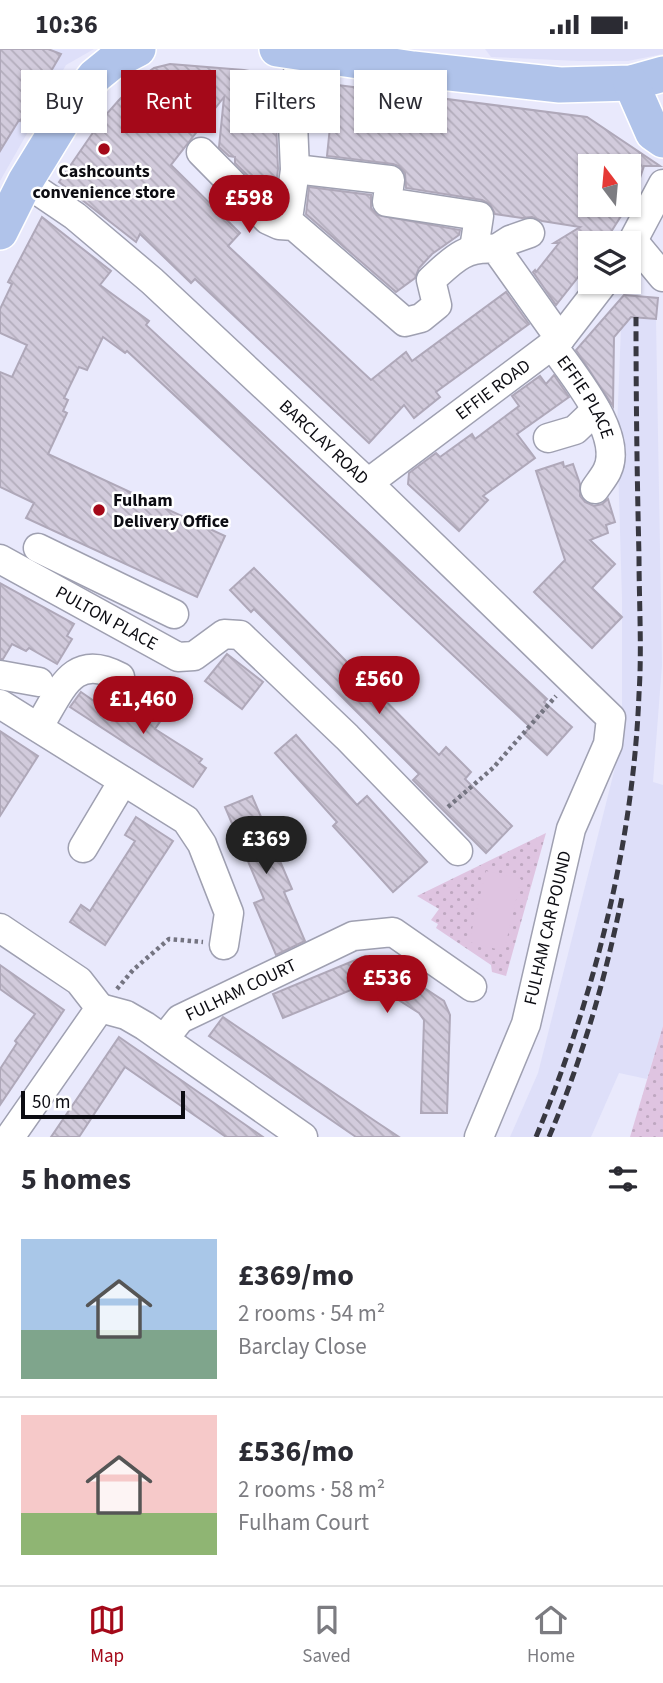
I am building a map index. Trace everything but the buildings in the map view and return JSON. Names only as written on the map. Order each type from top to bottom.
[{"type":"main road","points":[[289,51],[467,76],[572,85],[647,79],[653,132],[663,140]]},
{"type":"main road","points":[[0,232],[25,182],[71,107],[95,76],[119,52]]},
{"type":"street","points":[[289,51],[295,169],[289,212]]},
{"type":"street","points":[[201,152],[268,221],[294,226],[405,322],[421,318],[437,305],[431,280],[466,251],[485,249],[530,233]]},
{"type":"street","points":[[295,169],[390,180],[387,202],[479,216],[485,249]]},
{"type":"street","name":"BARCLAY ROAD","points":[[25,182],[75,216],[152,281],[368,483],[611,718]]},
{"type":"street","points":[[639,231],[663,184]]},
{"type":"street","name":"EFFIE PLACE","points":[[485,249],[544,352],[596,410],[608,435],[608,470],[594,489]]},
{"type":"street","points":[[641,256],[663,277]]},
{"type":"street","name":"EFFIE ROAD","points":[[368,483],[544,352],[594,294]]},
{"type":"street","points":[[548,438],[575,430],[596,410]]},
{"type":"street","points":[[38,548],[174,614]]},
{"type":"street","name":"PULTON PLACE","points":[[0,559],[178,657],[194,656],[224,634],[240,635],[458,851]]},
{"type":"street","points":[[68,597],[82,569]]},
{"type":"street","points":[[39,726],[70,676],[83,669],[95,667],[120,677]]},
{"type":"street","points":[[0,675],[39,682]]},
{"type":"street","points":[[0,703],[186,820],[202,844],[229,913],[224,945]]},
{"type":"street","name":"FULHAM CAR POUND","points":[[479,1137],[526,1024],[571,829],[608,744],[611,718]]},
{"type":"street","points":[[83,848],[123,781]]},
{"type":"street","points":[[0,928],[79,981],[100,1008],[126,1015],[303,1137]]},
{"type":"street","name":"FULHAM COURT","points":[[163,1039],[180,1019],[353,936],[393,932],[472,987]]},
{"type":"street","points":[[10,1137],[100,1008]]},
{"type":"path","points":[[432,823],[493,768],[569,677]]},
{"type":"path","points":[[100,1008],[133,970],[169,939],[224,945]]},
{"type":"shaded area","points":[[0,49],[94,49],[66,65],[63,70],[21,70],[21,133],[27,133],[0,181]]},
{"type":"shaded area","points":[[485,49],[663,49],[663,54],[628,61],[578,61],[491,57]]},
{"type":"shaded area","points":[[631,317],[656,319],[662,665],[653,782],[663,785],[663,1026],[647,1079],[619,1073],[591,1137],[510,1137],[538,1073],[622,740],[622,599],[617,428],[621,328]]},
{"type":"shaded area","points":[[546,833],[506,976],[492,972],[491,965],[436,928],[438,924],[431,920],[439,909],[417,896]]},
{"type":"shaded area","points":[[486,871],[521,879],[504,951],[469,942]]},
{"type":"shaded area","points":[[663,1026],[663,1137],[630,1137]]},
{"type":"railway","points":[[536,1137],[576,1030],[592,975],[607,920],[629,808],[640,660],[636,317]]},
{"type":"railway","points":[[549,1137],[592,1019],[622,897]]},
{"type":"place","name":"Cashcounts convenience store","points":[[104,149]]},
{"type":"place","name":"Fulham Delivery Office","points":[[99,510]]}]
